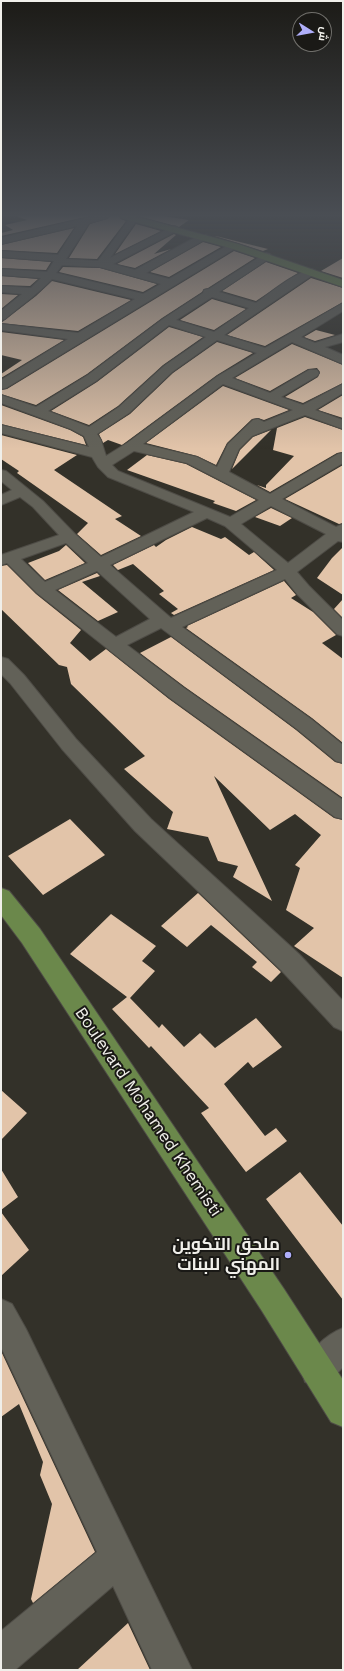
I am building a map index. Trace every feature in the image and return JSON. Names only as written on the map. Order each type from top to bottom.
[{"type":"main road","name":"Boulevard Mohamed Khemisti","points":[[1,898],[31,936],[274,1300],[343,1410]]},
{"type":"street","points":[[1,317],[5,308],[29,294]]},
{"type":"street","points":[[128,294],[145,298]]},
{"type":"street","points":[[1,384],[152,294]]},
{"type":"street","points":[[38,412],[92,378],[166,317],[205,294]]},
{"type":"street","points":[[214,294],[258,308]]},
{"type":"street","points":[[89,433],[124,410],[168,369],[277,294]]},
{"type":"street","points":[[130,306],[144,310]]},
{"type":"street","points":[[1,429],[100,459],[132,446],[222,379],[343,306]]},
{"type":"street","points":[[166,317],[266,352]]},
{"type":"street","points":[[1,327],[81,337]]},
{"type":"street","points":[[292,337],[343,360]]},
{"type":"street","points":[[314,348],[343,338]]},
{"type":"street","points":[[221,474],[233,447],[248,433],[276,400],[313,373]]},
{"type":"street","points":[[222,379],[343,425]]},
{"type":"street","points":[[248,433],[304,411],[343,388]]},
{"type":"street","points":[[1,399],[76,426],[89,433],[94,440],[100,459],[113,474],[207,512],[230,523],[288,571],[303,590],[343,630]]},
{"type":"street","points":[[114,645],[288,571],[341,533],[270,500],[192,460],[132,446]]},
{"type":"street","points":[[230,523],[343,457]]},
{"type":"street","points":[[1,474],[22,490],[99,564],[166,623],[304,724],[343,756]]},
{"type":"street","points":[[1,500],[22,490]]},
{"type":"street","points":[[43,589],[207,512]]},
{"type":"street","points":[[5,558],[70,537]]},
{"type":"street","points":[[5,558],[177,693],[343,811]]},
{"type":"street","points":[[1,663],[17,679],[69,744],[143,825],[290,962],[343,1019]]},
{"type":"street","points":[[1,1315],[22,1354],[172,1670]]},
{"type":"street","points":[[317,1370],[343,1344]]},
{"type":"street","points":[[1,1656],[118,1558]]},
{"type":"building","points":[[1,294],[18,295],[1,309]]},
{"type":"building","points":[[38,294],[106,294],[131,300],[78,331],[1,323]]},
{"type":"building","points":[[163,294],[199,294],[162,318],[87,374],[36,405],[1,394],[1,390],[7,389]]},
{"type":"building","points":[[232,294],[267,294],[256,301]]},
{"type":"building","points":[[287,294],[343,294],[343,302],[265,346],[227,335]]},
{"type":"building","points":[[212,299],[246,309],[214,330],[180,320]]},
{"type":"building","points":[[169,327],[203,337],[163,365],[118,406],[89,425],[51,411],[97,382]]},
{"type":"building","points":[[316,330],[335,335],[315,341],[304,337]]},
{"type":"building","points":[[1,332],[64,340],[1,378],[1,374],[22,360],[1,355]]},
{"type":"building","points":[[217,342],[253,353],[217,375],[122,445],[108,440],[103,443],[99,434],[130,414],[173,373]]},
{"type":"building","points":[[292,344],[343,365],[343,383],[303,403],[285,397],[318,377],[320,372],[317,368],[308,369],[270,391],[235,378]]},
{"type":"building","points":[[223,386],[289,410],[264,420],[258,418],[252,419],[227,443],[216,465],[197,456],[146,443]]},
{"type":"building","points":[[343,395],[343,418],[318,410]]},
{"type":"building","points":[[1,405],[70,430],[83,437],[86,445],[1,424]]},
{"type":"building","points":[[305,417],[343,430],[343,452],[337,453],[270,492],[257,485],[266,488],[266,485],[294,456],[273,450],[277,428]]},
{"type":"building","points":[[271,430],[232,469],[240,450],[253,437]]},
{"type":"building","points":[[1,435],[77,455],[54,470],[122,516],[115,519],[141,536],[101,555],[77,534],[88,523],[17,473],[19,471],[1,459]]},
{"type":"building","points":[[147,455],[186,464],[256,500],[236,511],[213,503],[215,501],[127,470]]},
{"type":"building","points":[[343,465],[343,523],[339,524],[285,499]]},
{"type":"building","points":[[271,508],[292,518],[280,526],[255,517]]},
{"type":"building","points":[[192,527],[221,539],[225,537],[249,555],[254,552],[274,570],[174,615],[171,613],[178,609],[159,594],[164,591],[133,564],[118,570],[113,565],[154,545],[156,547],[166,540]]},
{"type":"building","points":[[66,545],[85,563],[45,580],[28,563],[59,551]]},
{"type":"building","points":[[343,547],[343,595],[317,578],[332,558]]},
{"type":"building","points":[[7,565],[36,594],[81,630],[70,643],[90,661],[106,649],[169,699],[334,818],[343,820],[343,978],[294,946],[314,928],[286,910],[300,868],[295,865],[321,835],[295,814],[270,830],[214,776],[272,901],[233,877],[238,866],[218,861],[208,837],[167,829],[173,812],[124,769],[145,756],[71,684],[67,667],[59,665],[1,609],[1,566]]},
{"type":"building","points":[[97,573],[100,576],[82,582],[118,612],[98,621],[58,590]]},
{"type":"building","points":[[284,581],[296,595],[291,598],[313,612],[336,635],[322,643],[343,659],[343,743],[312,718],[186,628],[188,627],[187,626]]},
{"type":"building","points":[[343,599],[343,618],[334,609]]},
{"type":"building","points":[[171,637],[296,730],[335,762],[343,764],[343,798],[185,687],[140,653]]},
{"type":"building","points":[[70,819],[105,855],[43,895],[8,856]]},
{"type":"building","points":[[198,893],[281,972],[271,982],[252,967],[257,962],[211,925],[187,947],[161,926]]},
{"type":"building","points":[[111,914],[156,946],[142,961],[155,971],[130,998],[159,1028],[162,1024],[184,1047],[200,1033],[215,1048],[256,1018],[282,1047],[253,1068],[248,1062],[224,1084],[265,1136],[276,1128],[287,1141],[246,1172],[201,1113],[209,1108],[151,1046],[149,1048],[112,1009],[127,997],[70,954]]},
{"type":"building","points":[[1,1090],[27,1113],[1,1140]]},
{"type":"building","points":[[1,1169],[18,1197],[1,1210]]},
{"type":"building","points":[[300,1172],[343,1226],[343,1300],[266,1199]]},
{"type":"building","points":[[1,1212],[29,1250],[1,1276]]},
{"type":"building","points":[[1,1351],[95,1552],[33,1603],[31,1599],[52,1504],[40,1475],[43,1462],[19,1404],[1,1417]]},
{"type":"building","points":[[128,1623],[150,1670],[77,1670]]},
{"type":"place","name":"ملحق التكوين المهني للبنات","points":[[288,1255]]}]
